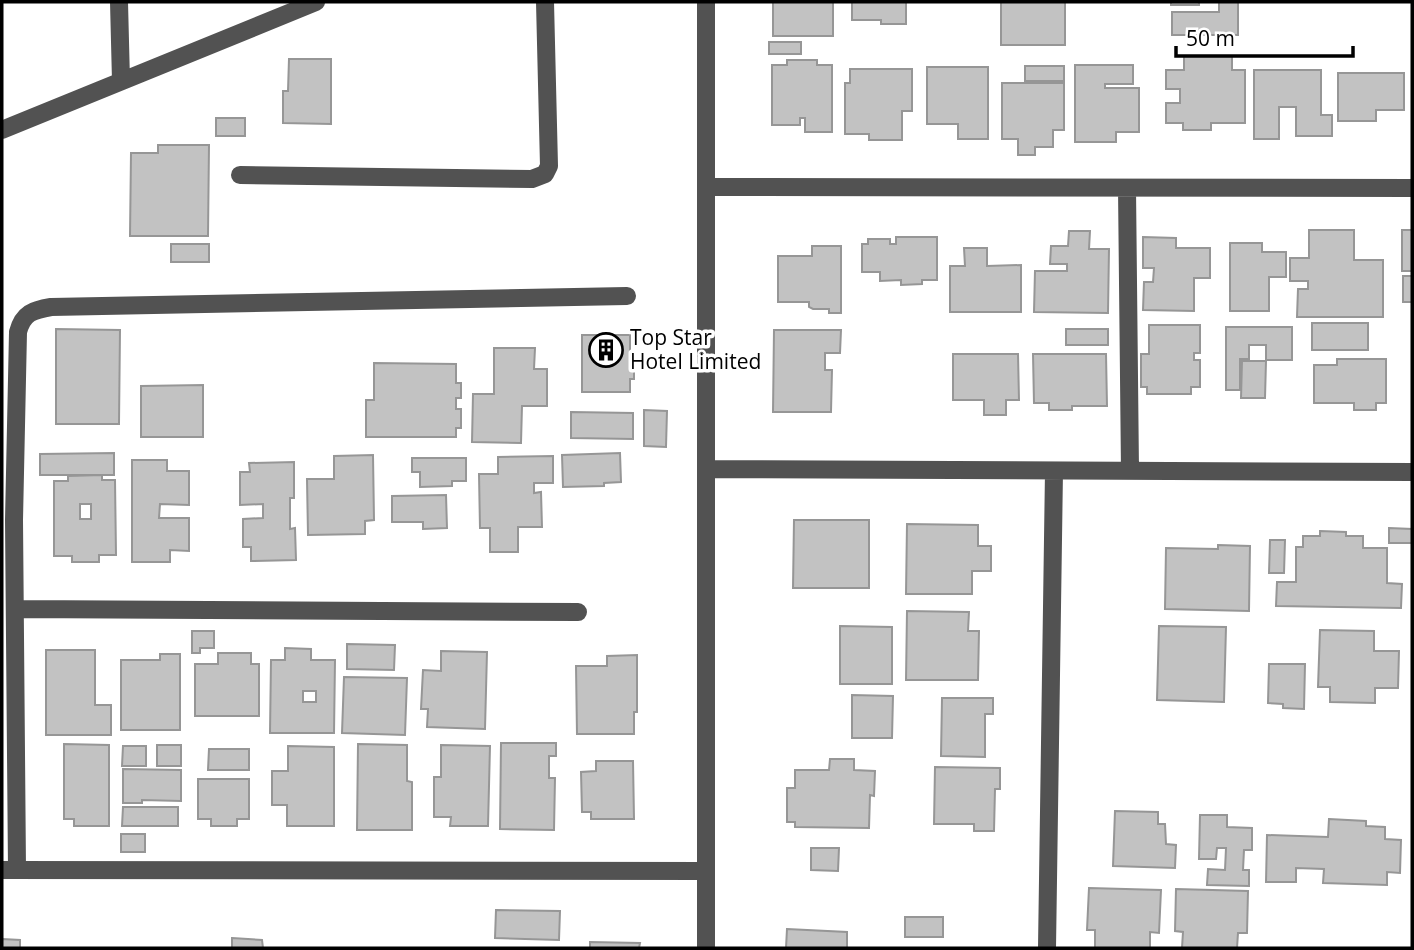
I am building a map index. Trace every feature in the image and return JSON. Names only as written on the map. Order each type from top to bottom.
[{"type":"street","points":[[119,2],[121,81]]},
{"type":"street","points":[[2,130],[316,2]]},
{"type":"street","points":[[240,175],[533,179],[545,174],[549,166],[549,132],[545,2]]},
{"type":"street","points":[[706,2],[706,948]]},
{"type":"street","points":[[706,187],[1412,188]]},
{"type":"street","points":[[1127,188],[1130,471]]},
{"type":"street","points":[[627,296],[51,307],[35,309],[25,315],[18,332],[8,520],[16,609],[9,870],[706,872]]},
{"type":"street","points":[[706,470],[1412,472]]},
{"type":"street","points":[[1047,948],[1054,471]]},
{"type":"street","points":[[16,609],[578,612]]},
{"type":"building","points":[[773,2],[833,2],[833,36],[773,36]]},
{"type":"building","points":[[852,2],[906,2],[906,24],[881,24],[881,20],[852,20]]},
{"type":"building","points":[[1001,2],[1065,2],[1065,45],[1001,45]]},
{"type":"building","points":[[1171,2],[1199,2],[1199,5],[1171,5]]},
{"type":"building","points":[[1219,2],[1238,2],[1238,35],[1172,35],[1172,12],[1219,12]]},
{"type":"building","points":[[769,42],[801,42],[801,54],[769,54]]},
{"type":"building","points":[[1184,56],[1232,56],[1232,70],[1245,70],[1245,123],[1211,123],[1211,130],[1183,130],[1183,123],[1166,123],[1166,103],[1180,103],[1180,89],[1166,89],[1166,70],[1184,70]]},
{"type":"building","points":[[289,59],[331,59],[331,124],[283,123],[283,91],[288,91]]},
{"type":"building","points":[[787,60],[817,60],[817,65],[832,65],[832,132],[805,132],[805,118],[800,118],[800,125],[772,125],[772,65],[787,65]]},
{"type":"building","points":[[1075,65],[1133,65],[1133,84],[1105,84],[1105,88],[1139,88],[1139,132],[1116,132],[1116,142],[1075,142]]},
{"type":"building","points":[[1025,66],[1064,66],[1064,81],[1025,81]]},
{"type":"building","points":[[927,67],[988,67],[988,139],[958,139],[958,124],[927,124]]},
{"type":"building","points":[[850,69],[912,69],[912,111],[902,111],[902,140],[869,140],[869,134],[845,134],[845,83],[850,83]]},
{"type":"building","points":[[1254,70],[1321,70],[1321,115],[1332,115],[1332,136],[1296,136],[1296,107],[1279,107],[1279,139],[1254,139]]},
{"type":"building","points":[[1338,73],[1404,73],[1404,110],[1376,110],[1376,121],[1338,121]]},
{"type":"building","points":[[1002,83],[1064,83],[1064,130],[1053,130],[1053,147],[1035,147],[1035,155],[1018,155],[1018,139],[1002,139]]},
{"type":"building","points":[[216,118],[245,118],[245,136],[216,136]]},
{"type":"building","points":[[158,145],[209,145],[208,236],[130,236],[131,153],[158,153]]},
{"type":"building","points":[[1309,230],[1354,230],[1354,260],[1383,260],[1383,317],[1297,317],[1298,289],[1308,289],[1308,281],[1290,281],[1290,258],[1309,258]]},
{"type":"building","points":[[1402,230],[1412,230],[1412,271],[1402,271]]},
{"type":"building","points":[[1069,231],[1090,231],[1089,249],[1109,249],[1108,313],[1034,312],[1035,271],[1067,271],[1067,264],[1050,264],[1051,246],[1068,246]]},
{"type":"building","points":[[896,237],[937,237],[937,280],[901,285],[901,280],[880,281],[880,272],[862,272],[862,244],[868,244],[868,239],[890,239],[890,244],[896,244]]},
{"type":"building","points":[[1143,237],[1176,238],[1176,248],[1210,248],[1210,278],[1194,278],[1194,311],[1143,310],[1144,282],[1153,282],[1154,268],[1143,268]]},
{"type":"building","points":[[1230,243],[1262,243],[1262,252],[1286,252],[1286,277],[1269,277],[1269,311],[1230,311]]},
{"type":"building","points":[[171,244],[209,244],[209,262],[171,262]]},
{"type":"building","points":[[812,246],[841,246],[841,313],[829,313],[829,309],[813,309],[809,307],[809,302],[778,302],[778,256],[812,256]]},
{"type":"building","points":[[964,248],[987,248],[987,266],[1021,265],[1021,312],[950,312],[950,266],[965,266]]},
{"type":"building","points":[[1403,276],[1412,276],[1412,302],[1403,302]]},
{"type":"building","points":[[1312,323],[1368,323],[1368,350],[1312,350]]},
{"type":"building","points":[[1149,325],[1200,325],[1200,353],[1194,353],[1194,360],[1200,360],[1200,387],[1191,387],[1191,394],[1147,394],[1147,387],[1141,387],[1141,354],[1149,354]]},
{"type":"building","points":[[1226,327],[1292,327],[1292,360],[1266,360],[1266,345],[1249,345],[1249,359],[1240,359],[1240,390],[1226,390]]},
{"type":"building","points":[[56,329],[120,330],[119,424],[56,424]]},
{"type":"building","points":[[1066,329],[1108,329],[1108,345],[1066,345]]},
{"type":"building","points":[[774,330],[841,330],[840,353],[825,353],[825,370],[832,370],[831,412],[773,412]]},
{"type":"building","name":"Top Star Hotel Limited","points":[[582,335],[630,335],[630,366],[634,366],[634,379],[630,379],[630,392],[582,392]]},
{"type":"building","points":[[494,348],[535,348],[534,369],[547,369],[547,406],[522,406],[521,443],[472,442],[473,394],[494,394]]},
{"type":"building","points":[[953,354],[1018,354],[1019,400],[1006,400],[1006,415],[984,415],[984,400],[953,400]]},
{"type":"building","points":[[1033,354],[1106,354],[1107,406],[1072,406],[1072,410],[1049,410],[1049,403],[1034,403]]},
{"type":"building","points":[[1337,359],[1386,359],[1386,403],[1376,403],[1376,410],[1354,410],[1354,403],[1314,403],[1314,365],[1337,365]]},
{"type":"building","points":[[1242,361],[1266,361],[1265,398],[1241,398]]},
{"type":"building","points":[[374,363],[456,364],[456,383],[461,383],[461,398],[456,398],[456,409],[461,409],[461,428],[456,428],[456,437],[366,437],[366,400],[374,400]]},
{"type":"building","points":[[203,385],[203,437],[141,437],[141,386]]},
{"type":"building","points":[[644,410],[667,411],[666,447],[644,446]]},
{"type":"building","points":[[571,412],[633,413],[633,439],[571,438]]},
{"type":"building","points":[[114,453],[114,475],[40,475],[40,454]]},
{"type":"building","points":[[620,453],[621,482],[604,483],[604,486],[563,487],[562,455]]},
{"type":"building","points":[[373,455],[374,520],[365,521],[365,534],[308,535],[307,479],[334,479],[334,456]]},
{"type":"building","points":[[553,456],[553,483],[534,483],[534,493],[541,492],[542,527],[518,527],[518,552],[490,552],[490,528],[480,528],[479,474],[498,474],[498,457]]},
{"type":"building","points":[[412,458],[466,458],[466,481],[452,481],[452,486],[420,487],[420,472],[412,472]]},
{"type":"building","points":[[132,460],[167,460],[167,471],[189,471],[189,505],[160,504],[159,518],[189,518],[189,551],[170,550],[170,562],[132,562]]},
{"type":"building","points":[[294,462],[294,498],[290,498],[290,529],[295,528],[296,560],[251,561],[251,547],[243,547],[243,519],[263,518],[263,504],[240,505],[240,472],[250,472],[249,463]]},
{"type":"building","points":[[102,475],[102,480],[115,480],[116,555],[99,555],[99,562],[72,562],[72,556],[54,556],[54,481],[68,481],[68,476]],"holes":[[[80,504],[91,504],[91,519],[80,519]]]},
{"type":"building","points":[[446,495],[447,528],[423,529],[423,522],[392,522],[392,496]]},
{"type":"building","points":[[794,520],[869,520],[869,588],[793,588]]},
{"type":"building","points":[[907,524],[978,525],[978,546],[991,546],[991,571],[972,571],[972,594],[906,594]]},
{"type":"building","points":[[1389,528],[1412,529],[1412,543],[1389,543]]},
{"type":"building","points":[[1320,531],[1363,536],[1363,548],[1387,548],[1387,583],[1402,584],[1401,608],[1276,606],[1277,582],[1296,582],[1296,547],[1303,547],[1303,536],[1320,536]]},
{"type":"building","points":[[1270,540],[1285,540],[1284,573],[1269,573]]},
{"type":"building","points":[[1218,545],[1250,546],[1249,611],[1165,609],[1166,548],[1218,549]]},
{"type":"building","points":[[907,611],[969,612],[968,631],[979,631],[978,680],[906,680]]},
{"type":"building","points":[[840,626],[892,627],[892,684],[840,684]]},
{"type":"building","points":[[1159,626],[1226,627],[1224,702],[1157,700]]},
{"type":"building","points":[[1320,630],[1374,631],[1374,651],[1399,651],[1398,688],[1375,688],[1375,703],[1330,702],[1330,687],[1318,687]]},
{"type":"building","points":[[192,631],[214,631],[214,648],[200,648],[200,653],[192,653]]},
{"type":"building","points":[[347,644],[395,645],[394,670],[347,669]]},
{"type":"building","points":[[285,648],[311,649],[311,660],[335,660],[334,733],[270,733],[271,660],[285,660]],"holes":[[[303,691],[316,691],[316,702],[303,702]]]},
{"type":"building","points":[[46,650],[95,650],[95,705],[111,705],[111,735],[46,735]]},
{"type":"building","points":[[441,651],[487,652],[485,729],[427,727],[428,709],[421,709],[423,670],[441,671]]},
{"type":"building","points":[[218,653],[251,653],[251,664],[259,664],[259,716],[195,716],[195,664],[218,664]]},
{"type":"building","points":[[160,654],[180,654],[180,730],[121,730],[121,660],[160,660]]},
{"type":"building","points":[[637,655],[637,712],[634,712],[634,734],[577,734],[576,666],[607,666],[607,656]]},
{"type":"building","points":[[1269,664],[1305,664],[1304,709],[1283,708],[1283,704],[1268,703]]},
{"type":"building","points":[[344,677],[407,678],[405,735],[342,733]]},
{"type":"building","points":[[852,695],[893,696],[892,738],[852,738]]},
{"type":"building","points":[[942,698],[993,698],[993,714],[985,714],[985,757],[941,756]]},
{"type":"building","points":[[501,743],[556,743],[556,756],[549,756],[549,778],[555,778],[554,830],[500,829]]},
{"type":"building","points":[[64,744],[109,745],[109,826],[74,826],[74,819],[64,819]]},
{"type":"building","points":[[358,744],[407,745],[407,781],[412,782],[412,830],[357,830]]},
{"type":"building","points":[[157,745],[181,745],[181,766],[157,766]]},
{"type":"building","points":[[441,745],[490,746],[488,826],[450,826],[451,817],[434,817],[434,777],[441,777]]},
{"type":"building","points":[[123,746],[146,746],[146,766],[122,766]]},
{"type":"building","points":[[288,746],[334,747],[334,826],[287,826],[287,805],[272,805],[272,771],[288,771]]},
{"type":"building","points":[[209,749],[249,749],[249,770],[208,770]]},
{"type":"building","points":[[830,759],[854,759],[854,770],[875,771],[874,796],[870,795],[869,828],[795,827],[795,822],[787,822],[787,788],[795,788],[795,770],[829,770]]},
{"type":"building","points":[[596,761],[633,761],[634,819],[591,819],[591,812],[582,812],[581,772],[596,771]]},
{"type":"building","points":[[935,767],[1000,768],[1000,789],[995,789],[994,831],[974,831],[974,824],[934,824]]},
{"type":"building","points":[[123,769],[181,770],[181,801],[142,800],[142,803],[123,803]]},
{"type":"building","points":[[198,779],[249,779],[249,819],[237,819],[237,826],[211,826],[211,819],[198,819]]},
{"type":"building","points":[[123,807],[178,807],[178,826],[122,826]]},
{"type":"building","points":[[1115,811],[1158,812],[1158,824],[1165,824],[1166,844],[1176,845],[1175,868],[1113,866]]},
{"type":"building","points":[[1200,815],[1227,815],[1227,827],[1252,828],[1252,850],[1244,850],[1243,870],[1249,870],[1249,886],[1207,885],[1208,869],[1225,870],[1226,848],[1217,848],[1216,859],[1199,859]]},
{"type":"building","points":[[1329,819],[1366,821],[1366,826],[1385,827],[1385,839],[1401,840],[1400,873],[1387,872],[1387,885],[1323,883],[1324,869],[1296,868],[1296,882],[1266,882],[1267,835],[1328,837]]},
{"type":"building","points":[[121,834],[145,834],[145,852],[121,852]]},
{"type":"building","points":[[811,848],[839,848],[838,871],[811,870]]},
{"type":"building","points":[[1089,888],[1161,890],[1159,933],[1150,932],[1150,948],[1095,948],[1095,930],[1087,930]]},
{"type":"building","points":[[1176,889],[1248,891],[1247,933],[1238,933],[1237,948],[1182,948],[1183,932],[1175,931]]},
{"type":"building","points":[[496,910],[560,911],[559,940],[495,938]]},
{"type":"building","points":[[905,917],[943,917],[943,937],[905,937]]},
{"type":"building","points":[[787,929],[847,932],[847,948],[786,948]]},
{"type":"building","points":[[232,938],[262,940],[263,948],[232,948]]},
{"type":"building","points":[[2,939],[20,940],[20,948],[2,948]]},
{"type":"building","points":[[590,942],[640,943],[639,948],[590,948]]},
{"type":"place","name":"Top Star Hotel Limited","points":[[606,350]]}]
